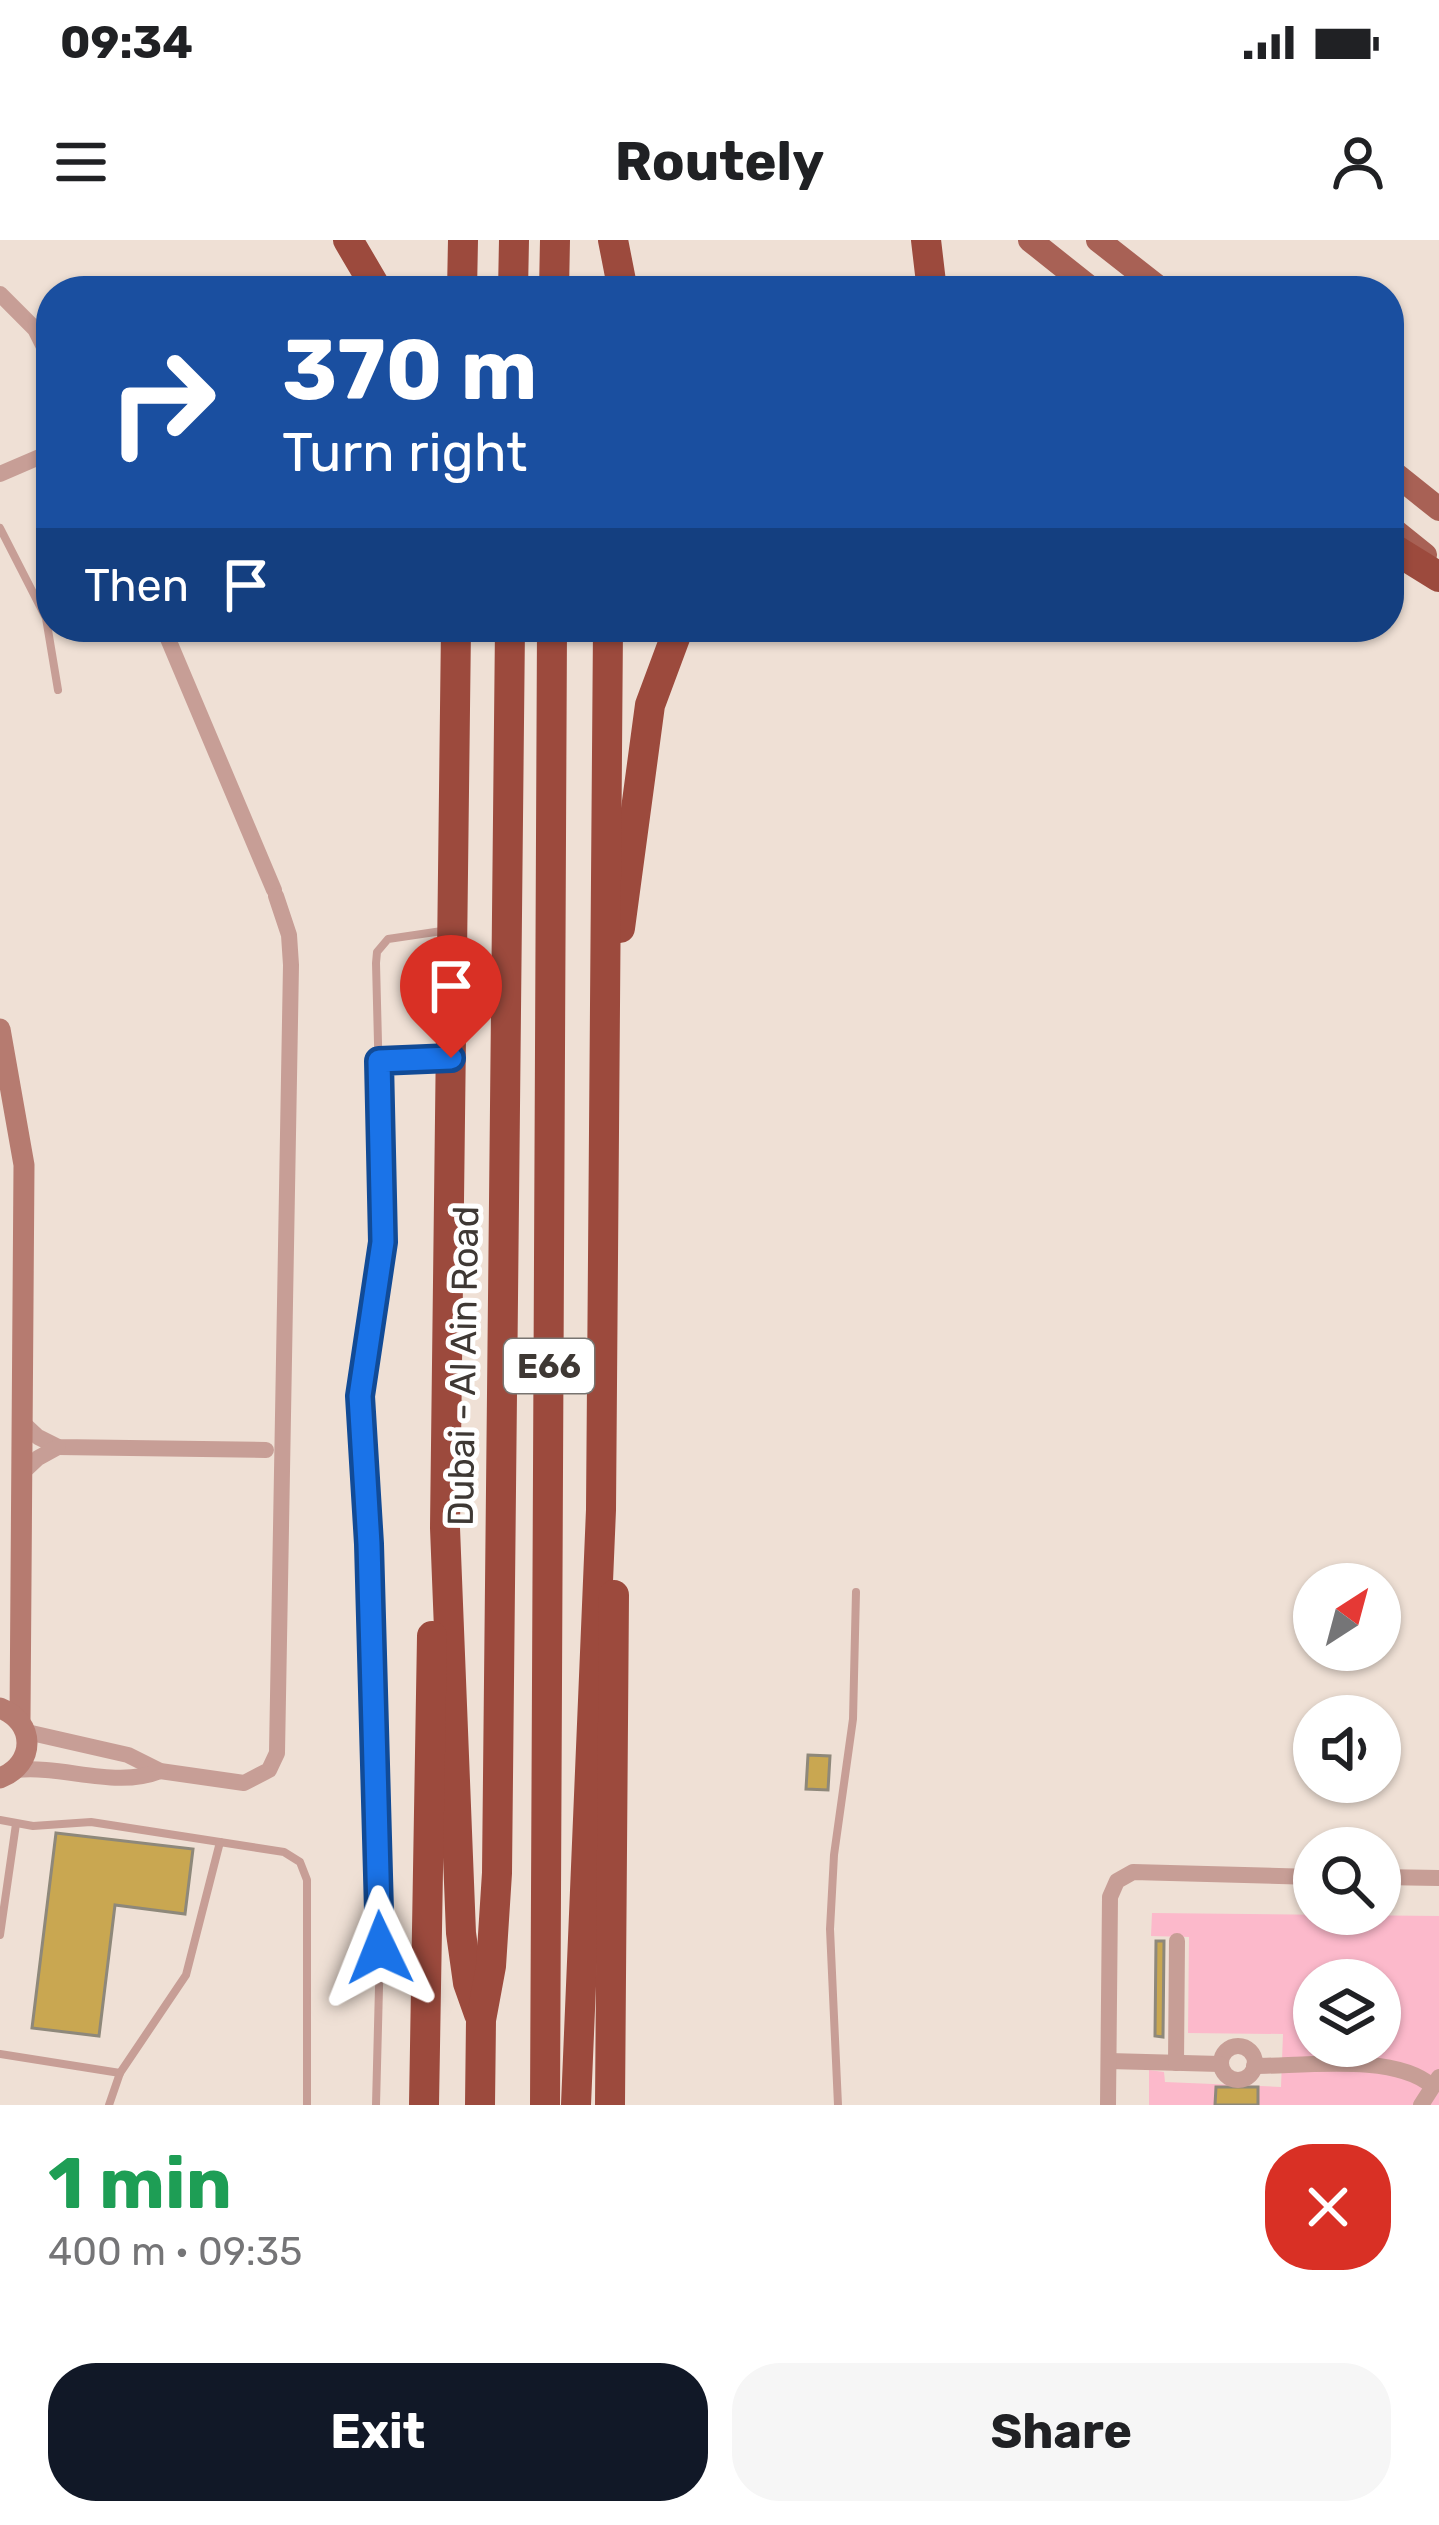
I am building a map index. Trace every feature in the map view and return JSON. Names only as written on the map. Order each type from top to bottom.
[{"type":"highway","points":[[349,240],[369,276]]},
{"type":"highway","points":[[462,276],[463,240]]},
{"type":"highway","points":[[513,276],[514,240]]},
{"type":"highway","points":[[554,276],[555,240]]},
{"type":"highway","points":[[612,276],[613,240]]},
{"type":"highway","points":[[613,240],[620,276]]},
{"type":"highway","points":[[926,240],[930,276]]},
{"type":"highway","points":[[1404,555],[1439,577]]},
{"type":"highway","points":[[455,642],[445,1528],[461,1933],[468,1983],[481,2020]]},
{"type":"highway","name":"Dubai - Al Ain Road","points":[[480,2105],[481,2020],[497,1873],[510,642]]},
{"type":"highway","name":"E66","points":[[544,2105],[551,642]]},
{"type":"highway","points":[[576,2105],[600,1538],[608,642]]},
{"type":"highway","points":[[607,981],[622,922],[650,704],[673,642]]},
{"type":"highway","points":[[424,2105],[428,1699],[435,1589],[445,1528]]},
{"type":"highway","points":[[600,1538],[613,1585],[615,1638],[610,2105]]},
{"type":"main road","points":[[1030,240],[1075,276]]},
{"type":"main road","points":[[1098,240],[1144,276]]},
{"type":"main road","points":[[1404,482],[1439,509]]},
{"type":"main road","points":[[1404,538],[1439,566]]},
{"type":"street","points":[[0,295],[36,331]]},
{"type":"street","points":[[0,474],[36,458]]},
{"type":"street","points":[[15,1720],[128,1755],[160,1771],[244,1783],[269,1770],[279,1744],[289,935],[169,642]]},
{"type":"street","points":[[0,1029],[24,1165],[15,1720],[27,1753],[8,1774]]},
{"type":"street","points":[[22,1422],[58,1448]]},
{"type":"street","points":[[21,1474],[58,1448],[266,1450]]},
{"type":"street","points":[[8,1774],[41,1768],[125,1778],[160,1771]]},
{"type":"street","points":[[1108,2105],[1111,1906],[1117,1881],[1133,1872],[1293,1877]]},
{"type":"street","points":[[1401,1877],[1439,1878]]},
{"type":"street","points":[[1176,2062],[1178,1940]]},
{"type":"street","points":[[1108,2061],[1220,2064],[1234,2080],[1249,2076],[1254,2066],[1397,2067],[1435,2081],[1420,2105]]},
{"type":"lane","points":[[0,528],[36,598]]},
{"type":"lane","points":[[50,642],[58,690]]},
{"type":"lane","points":[[376,2105],[380,1948],[370,1568],[360,1396],[383,1242],[376,963],[381,944],[397,936],[453,930]]},
{"type":"lane","points":[[379,1061],[451,1058]]},
{"type":"lane","points":[[838,2105],[830,1929],[834,1855],[854,1719],[856,1592]]},
{"type":"lane","points":[[0,1820],[16,1824],[91,1822],[290,1854],[306,1874],[307,2105]]},
{"type":"lane","points":[[0,1935],[16,1824]]},
{"type":"lane","points":[[109,2105],[120,2073],[187,1975],[220,1842]]},
{"type":"lane","points":[[0,2054],[120,2073]]},
{"type":"shaded area","points":[[1152,1913],[1293,1914],[1293,1935],[1401,1935],[1401,1916],[1439,1916],[1439,2105],[1149,2105],[1149,2070],[1164,2072],[1165,2082],[1281,2087],[1283,2034],[1188,2033],[1189,1937],[1151,1936]]},
{"type":"building","points":[[808,1755],[830,1756],[828,1790],[806,1789]]},
{"type":"building","points":[[56,1833],[193,1849],[185,1914],[115,1905],[99,2036],[32,2028]]},
{"type":"building","points":[[1156,1941],[1164,1941],[1163,2037],[1155,2036]]},
{"type":"building","points":[[1216,2087],[1258,2087],[1258,2105],[1215,2105]]},
{"type":"route","points":[[380,1948],[369,1544],[360,1396],[383,1242],[379,1061],[451,1058]]}]
